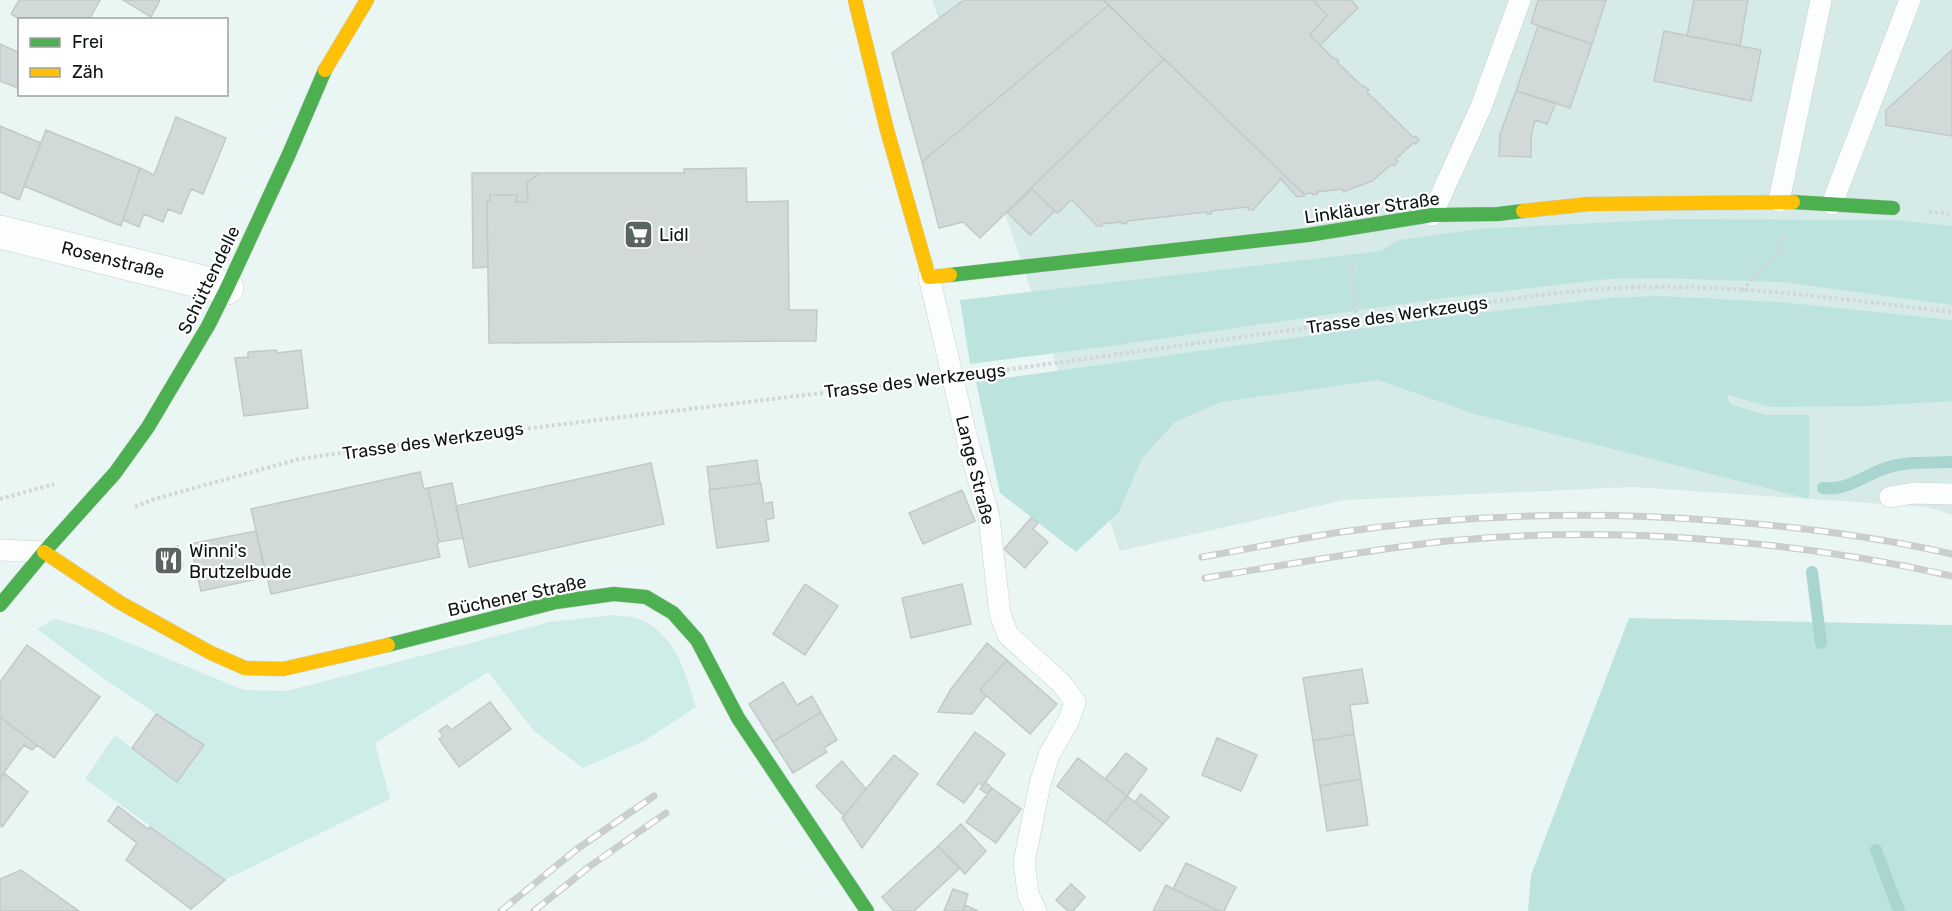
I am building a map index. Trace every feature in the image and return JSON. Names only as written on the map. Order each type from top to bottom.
[{"type":"street","name":"Schüttendelle","points":[[0,605],[115,473],[148,427],[208,326],[289,154],[321,77],[367,0]]},
{"type":"street","name":"Lange Straße","points":[[855,0],[887,130],[929,276]]},
{"type":"street","name":"Linkläuer Straße","points":[[929,276],[1308,235],[1350,226],[1432,215],[1498,214],[1589,204],[1779,201],[1893,208]]},
{"type":"street","name":"Rosenstraße","points":[[0,232],[227,288]]},
{"type":"street","name":"Büchener Straße","points":[[44,552],[119,602],[211,653],[245,668],[283,669],[360,652],[556,602],[614,594],[645,597],[673,613],[697,640],[738,718],[867,911]]},
{"type":"lane","points":[[1432,215],[1481,107],[1520,0]]},
{"type":"lane","points":[[1779,201],[1821,0]]},
{"type":"lane","points":[[1832,204],[1910,0]]},
{"type":"lane","name":"Lange Straße","points":[[929,276],[967,439],[989,517],[1000,614],[1008,635],[1062,683],[1075,702],[1069,720],[1049,755],[1040,784],[1024,862],[1028,894],[1036,911]]},
{"type":"lane","points":[[1890,497],[1914,493],[1952,494]]},
{"type":"lane","points":[[0,550],[44,552]]},
{"type":"path","points":[[1742,290],[1779,252],[1788,228],[1779,201]]},
{"type":"path","points":[[1350,226],[1356,321]]},
{"type":"path","name":"Trasse des Werkzeugs","points":[[974,374],[1522,297],[1609,288],[1742,290],[1952,312]]},
{"type":"path","name":"Trasse des Werkzeugs","points":[[101,489],[130,509],[151,500],[299,459],[440,439],[928,380]]},
{"type":"shaded area","points":[[932,0],[1952,0],[1952,515],[1928,507],[1632,487],[1345,500],[1120,551]]},
{"type":"shaded area","points":[[1672,219],[1894,220],[1952,226],[1952,305],[1783,282],[1658,278],[1609,279],[1443,298],[970,364],[960,300],[1381,251],[1399,240],[1478,229]]},
{"type":"shaded area","points":[[1658,296],[1780,302],[1952,320],[1952,401],[1870,406],[1771,407],[1727,395],[1730,404],[1766,415],[1809,415],[1809,499],[1475,414],[1378,380],[1221,402],[1175,422],[1142,458],[1119,512],[1076,552],[1000,493],[976,382],[1444,317],[1609,298]]},
{"type":"shaded area","points":[[1629,618],[1952,625],[1952,911],[1528,911],[1531,875]]},
{"type":"green space","points":[[613,615],[636,618],[660,632],[676,654],[696,707],[644,741],[583,768],[534,731],[488,672],[375,743],[390,799],[225,880],[85,779],[115,735],[177,782],[203,745],[110,683],[37,629],[55,619],[102,632],[244,690],[287,691],[550,622]]},
{"type":"building","points":[[19,0],[100,0],[90,18],[18,18],[11,14]]},
{"type":"building","points":[[123,0],[160,0],[151,17]]},
{"type":"building","points":[[964,0],[1103,0],[1109,5],[922,162],[892,53]]},
{"type":"building","points":[[1103,0],[1313,0],[1327,15],[1310,35],[1334,59],[1339,60],[1337,62],[1369,90],[1367,92],[1414,138],[1416,136],[1419,140],[1396,159],[1398,161],[1394,166],[1392,164],[1372,181],[1343,192],[1343,189],[1317,192],[1313,195],[1312,193],[1304,194]]},
{"type":"building","points":[[1313,0],[1351,0],[1358,8],[1320,45],[1310,35],[1327,15]]},
{"type":"building","points":[[1538,0],[1606,0],[1592,44],[1531,23]]},
{"type":"building","points":[[1694,0],[1748,0],[1740,46],[1687,36]]},
{"type":"building","points":[[1109,5],[1164,59],[980,238],[963,222],[939,228],[922,162]]},
{"type":"building","points":[[1538,26],[1592,44],[1570,108],[1516,91]]},
{"type":"building","points":[[1664,31],[1761,50],[1751,101],[1654,81]]},
{"type":"building","points":[[0,44],[18,52],[18,88],[0,81]]},
{"type":"building","points":[[1952,50],[1952,136],[1886,125],[1886,110]]},
{"type":"building","points":[[1164,59],[1304,196],[1297,197],[1281,179],[1253,210],[1249,210],[1248,207],[1211,211],[1211,214],[1207,212],[1097,226],[1073,201],[1071,200],[1058,213],[1031,188]]},
{"type":"building","points":[[1516,91],[1556,103],[1547,124],[1535,120],[1531,136],[1531,157],[1499,156],[1500,134]]},
{"type":"building","points":[[176,117],[226,138],[203,194],[191,189],[181,214],[168,209],[163,222],[144,214],[139,227],[123,220],[140,168],[154,175]]},
{"type":"building","points":[[0,126],[41,143],[19,200],[0,192]]},
{"type":"building","points":[[46,130],[140,168],[121,226],[24,186]]},
{"type":"building","name":"Lidl","points":[[746,168],[747,202],[788,201],[789,310],[817,310],[816,341],[489,343],[487,202],[490,201],[490,195],[517,195],[516,202],[528,202],[527,183],[539,173],[684,173],[684,169]]},
{"type":"building","points":[[472,173],[539,173],[527,183],[528,202],[516,202],[517,195],[490,195],[490,201],[487,202],[488,267],[473,268]]},
{"type":"building","points":[[1032,189],[1055,211],[1030,235],[1007,212]]},
{"type":"building","points":[[276,350],[277,353],[301,350],[308,408],[244,416],[235,358],[248,357],[248,352]]},
{"type":"building","points":[[757,460],[760,483],[710,490],[707,467]]},
{"type":"building","points":[[651,463],[664,524],[469,567],[456,506]]},
{"type":"building","points":[[420,472],[424,489],[428,488],[440,557],[271,594],[251,509]]},
{"type":"building","points":[[452,483],[463,538],[439,542],[428,488]]},
{"type":"building","points":[[761,483],[764,504],[772,502],[774,518],[766,520],[769,541],[717,548],[709,490]]},
{"type":"building","points":[[962,490],[975,521],[923,544],[909,513]]},
{"type":"building","points":[[1031,518],[1038,523],[1033,529],[1048,542],[1025,568],[1004,549]]},
{"type":"building","points":[[256,531],[266,577],[201,591],[190,544]]},
{"type":"building","points":[[178,546],[183,566],[163,571],[158,551]]},
{"type":"building","points":[[805,584],[838,606],[805,655],[773,634]]},
{"type":"building","points":[[962,584],[971,624],[911,638],[902,598]]},
{"type":"building","points":[[987,643],[1007,660],[980,690],[986,696],[972,714],[938,712],[951,689]]},
{"type":"building","points":[[27,645],[100,697],[54,758],[0,717],[0,682]]},
{"type":"building","points":[[1007,660],[1057,704],[1030,734],[980,690]]},
{"type":"building","points":[[1362,669],[1368,703],[1350,705],[1354,734],[1313,741],[1303,678]]},
{"type":"building","points":[[783,682],[797,705],[812,696],[821,712],[773,742],[749,704]]},
{"type":"building","points":[[490,702],[511,729],[459,767],[439,739],[443,736],[439,731],[447,725],[451,730]]},
{"type":"building","points":[[821,712],[837,740],[824,748],[827,752],[793,773],[773,742]]},
{"type":"building","points":[[156,714],[204,745],[177,782],[132,748]]},
{"type":"building","points":[[0,717],[37,745],[32,750],[24,745],[0,778]]},
{"type":"building","points":[[975,732],[1005,754],[983,786],[979,783],[964,803],[937,784]]},
{"type":"building","points":[[1354,734],[1361,779],[1320,786],[1313,741]]},
{"type":"building","points":[[1217,738],[1257,755],[1241,791],[1202,775]]},
{"type":"building","points":[[1126,753],[1147,769],[1127,796],[1105,779]]},
{"type":"building","points":[[894,755],[918,774],[862,848],[842,818]]},
{"type":"building","points":[[1078,758],[1127,796],[1105,823],[1057,786]]},
{"type":"building","points":[[842,761],[866,789],[844,816],[816,786]]},
{"type":"building","points":[[4,773],[28,792],[2,827],[0,825],[0,778]]},
{"type":"building","points":[[1361,779],[1368,825],[1327,831],[1320,786]]},
{"type":"building","points":[[985,782],[992,788],[987,794],[980,789]]},
{"type":"building","points":[[992,788],[1021,809],[996,843],[966,822]]},
{"type":"building","points":[[1141,794],[1169,817],[1163,824],[1135,802]]},
{"type":"building","points":[[1127,796],[1163,824],[1140,851],[1105,823]]},
{"type":"building","points":[[118,806],[148,829],[150,827],[225,880],[191,909],[126,860],[137,843],[108,821]]},
{"type":"building","points":[[961,824],[986,851],[965,874],[938,846]]},
{"type":"building","points":[[938,846],[960,868],[914,911],[894,911],[882,897]]},
{"type":"building","points":[[1186,863],[1236,887],[1224,911],[1219,911],[1173,889]]},
{"type":"building","points":[[21,870],[79,911],[0,911],[0,879]]},
{"type":"building","points":[[1071,884],[1085,897],[1073,911],[1068,911],[1056,900]]},
{"type":"building","points":[[1166,885],[1173,889],[1219,911],[1153,911]]},
{"type":"building","points":[[953,889],[968,894],[963,911],[944,911]]},
{"type":"building","points":[[965,905],[978,911],[963,911]]},
{"type":"waterway","points":[[1823,488],[1848,485],[1894,466],[1910,463],[1952,462]]},
{"type":"waterway","points":[[1812,572],[1821,643]]},
{"type":"waterway","points":[[1876,850],[1899,911]]},
{"type":"railway","points":[[1202,557],[1389,526],[1484,518],[1579,515],[1674,518],[1780,526],[1838,533],[1952,554]]},
{"type":"railway","points":[[1205,578],[1356,553],[1447,541],[1509,536],[1572,535],[1701,539],[1765,545],[1829,553],[1952,576]]},
{"type":"railway","points":[[501,911],[577,849],[654,796]]},
{"type":"railway","points":[[534,911],[590,866],[666,813]]},
{"type":"traffic: fast","points":[[0,605],[115,473],[148,427],[208,326],[227,288],[325,70]]},
{"type":"traffic: fast","points":[[1793,202],[1893,208]]},
{"type":"traffic: fast","points":[[950,275],[1308,235],[1432,215],[1498,214],[1523,211]]},
{"type":"traffic: fast","points":[[388,645],[556,602],[614,594],[646,597],[673,613],[697,640],[738,718],[867,911]]},
{"type":"traffic: slow","points":[[325,70],[367,0]]},
{"type":"traffic: slow","points":[[855,0],[887,130],[929,277],[950,275]]},
{"type":"traffic: slow","points":[[1523,211],[1589,204],[1793,202]]},
{"type":"traffic: slow","points":[[44,552],[119,602],[211,653],[245,668],[283,669],[388,645]]},
{"type":"place","name":"Lidl","points":[[638,235]]},
{"type":"place","name":"Winni's Brutzelbude","points":[[168,561]]}]
